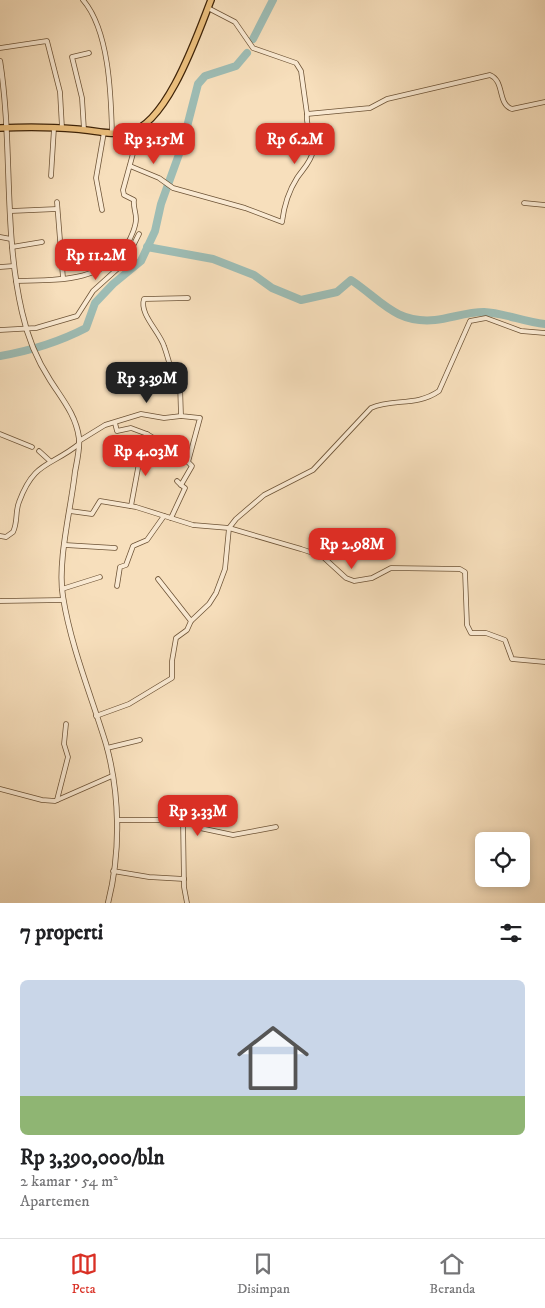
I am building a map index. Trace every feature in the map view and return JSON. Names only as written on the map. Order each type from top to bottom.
[{"type":"main road","points":[[0,128],[62,128],[112,133],[130,132],[140,128],[175,88],[211,0]]},
{"type":"street","points":[[83,0],[92,16],[104,51],[112,133]]},
{"type":"street","points":[[130,166],[169,185],[282,220],[290,191],[309,163],[314,149],[313,139],[306,126],[307,114],[300,67],[291,60],[253,48],[241,29],[234,22],[208,8]]},
{"type":"street","points":[[0,48],[47,41],[60,92],[62,128]]},
{"type":"street","points":[[84,130],[82,98],[72,57],[90,53]]},
{"type":"street","points":[[0,62],[7,128],[12,247],[16,281],[32,343],[38,357],[72,414],[79,443],[65,545],[62,588],[96,716],[107,748],[112,776],[117,820],[113,871],[108,903]]},
{"type":"street","points":[[307,114],[370,108],[387,99],[490,75],[497,80],[504,103],[510,108],[545,102]]},
{"type":"street","points":[[51,176],[54,128]]},
{"type":"street","points":[[16,281],[80,276],[108,266],[126,245],[136,218],[133,211],[134,200],[123,192],[140,128]]},
{"type":"street","points":[[102,210],[96,178],[104,132]]},
{"type":"street","points":[[57,202],[63,278]]},
{"type":"street","points":[[524,203],[545,205]]},
{"type":"street","points":[[11,211],[57,209]]},
{"type":"street","points":[[0,330],[27,329],[54,324],[77,316],[93,291],[125,262],[138,234]]},
{"type":"street","points":[[0,236],[12,239]]},
{"type":"street","points":[[12,247],[42,242]]},
{"type":"street","points":[[0,267],[14,266]]},
{"type":"street","points":[[181,416],[180,384],[174,381],[161,339],[148,318],[143,304],[144,299],[188,298]]},
{"type":"street","points":[[96,716],[129,704],[172,678],[176,640],[187,630],[191,621],[209,604],[219,585],[224,569],[229,528],[238,517],[264,495],[313,470],[371,408],[413,402],[439,391],[470,321],[486,318],[521,331],[545,333]]},
{"type":"street","points":[[0,536],[6,537],[13,532],[16,524],[17,505],[37,469],[50,461],[60,458],[103,426],[144,414],[164,418],[181,416],[198,418],[200,420],[188,462],[192,466],[181,485]]},
{"type":"street","points":[[115,423],[117,431],[131,428],[152,436]]},
{"type":"street","points":[[0,434],[32,447]]},
{"type":"street","points":[[131,506],[139,463],[147,434]]},
{"type":"street","points":[[39,451],[50,461]]},
{"type":"street","points":[[171,518],[185,488],[177,482]]},
{"type":"street","points":[[70,511],[92,514],[100,501],[131,506],[193,525],[229,528],[322,556],[346,578],[354,581],[372,578],[391,568],[460,569],[465,572],[467,625],[471,633],[486,633],[505,640],[512,659],[545,662]]},
{"type":"street","points":[[117,586],[120,567],[126,565],[133,546],[146,540],[164,516]]},
{"type":"street","points":[[65,545],[115,548]]},
{"type":"street","points":[[62,588],[100,577]]},
{"type":"street","points":[[158,579],[191,621]]},
{"type":"street","points":[[0,601],[64,600]]},
{"type":"street","points":[[57,800],[68,757],[64,744],[66,724]]},
{"type":"street","points":[[107,748],[140,740]]},
{"type":"street","points":[[0,789],[42,800],[57,800],[112,776]]},
{"type":"street","points":[[117,820],[183,820],[200,828],[233,835],[276,827]]},
{"type":"street","points":[[183,820],[184,879],[187,903]]},
{"type":"street","points":[[113,871],[149,877],[184,879]]},
{"type":"waterway","points":[[253,39],[273,0]]},
{"type":"waterway","points":[[0,356],[44,345],[86,328],[95,303],[113,284],[141,261],[155,231],[161,204],[182,146],[198,84],[205,76],[236,66],[247,53]]},
{"type":"waterway","points":[[147,247],[213,259],[254,275],[272,288],[301,300],[337,292],[351,280],[389,309],[409,318],[435,320],[484,312],[545,324]]}]
